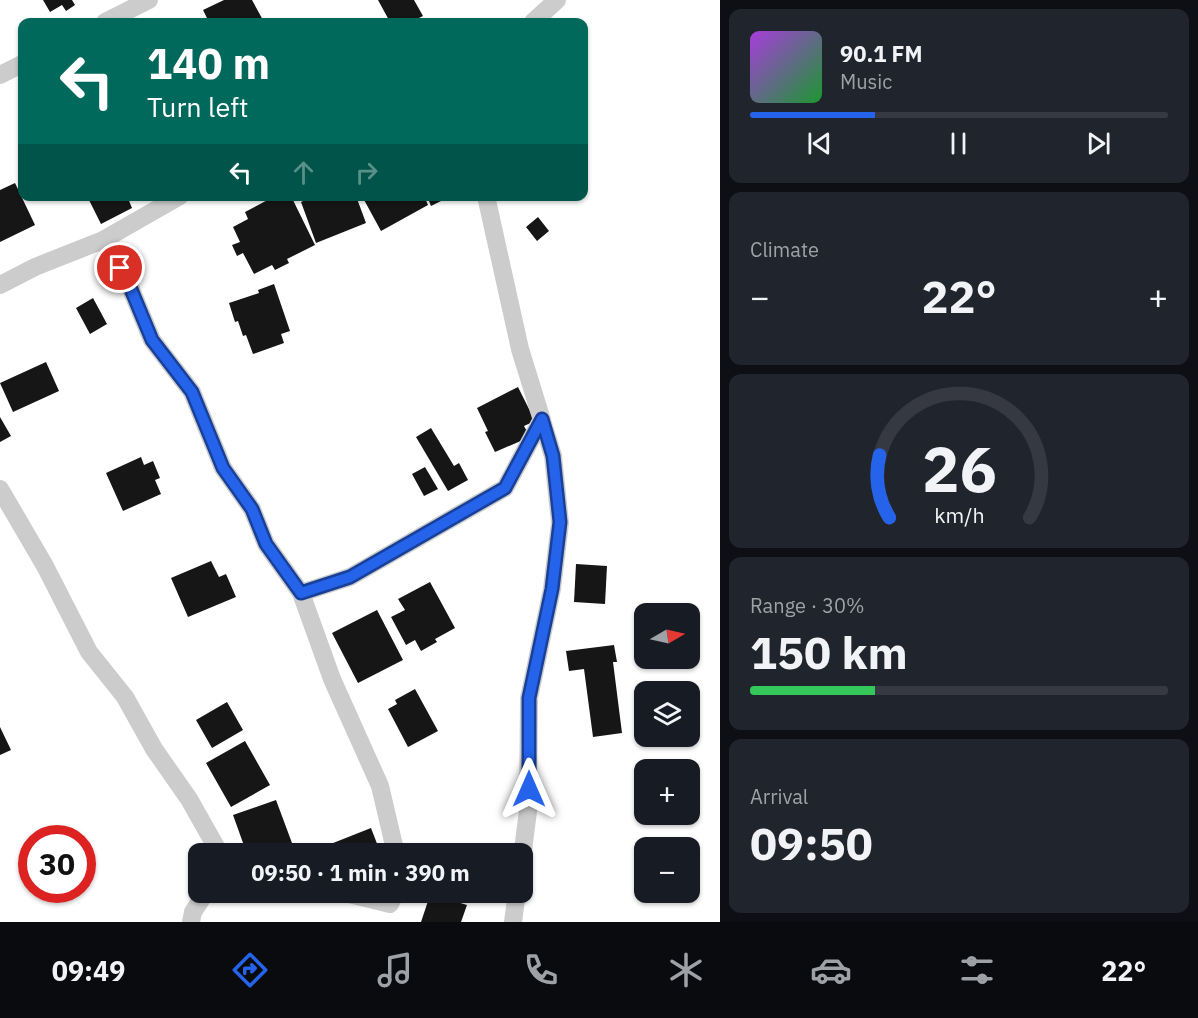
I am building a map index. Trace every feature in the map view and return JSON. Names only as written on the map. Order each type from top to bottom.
[{"type":"street","points":[[113,18],[149,0]]},
{"type":"street","points":[[537,18],[557,0]]},
{"type":"street","points":[[0,75],[18,66]]},
{"type":"street","points":[[0,285],[35,267],[104,240],[171,201]]},
{"type":"street","points":[[487,201],[520,349],[553,456],[560,522],[552,589],[529,698],[528,812],[524,843]]},
{"type":"street","points":[[104,240],[128,282],[152,340],[192,392],[223,468],[252,509],[266,544],[301,593],[332,679],[380,786],[393,843]]},
{"type":"street","points":[[301,593],[350,577],[505,488],[542,419]]},
{"type":"street","points":[[0,489],[45,566],[89,651],[125,697],[154,749],[189,799],[214,843]]},
{"type":"street","points":[[190,922],[199,903]]},
{"type":"street","points":[[513,922],[516,903]]},
{"type":"building","points":[[43,0],[72,0],[75,5],[66,11],[62,5],[50,12]]},
{"type":"building","points":[[224,0],[252,0],[262,18],[207,18],[203,10]]},
{"type":"building","points":[[378,0],[414,0],[423,16],[419,18],[388,18]]},
{"type":"building","points":[[15,183],[18,189],[18,201],[24,201],[35,225],[0,242],[0,190]]},
{"type":"building","points":[[90,201],[129,201],[132,208],[101,224]]},
{"type":"building","points":[[266,201],[293,201],[315,245],[287,259],[289,263],[275,270],[272,265],[254,274],[243,253],[237,256],[232,245],[240,242],[233,227],[248,219],[245,212]]},
{"type":"building","points":[[358,201],[366,223],[316,243],[301,202]]},
{"type":"building","points":[[365,201],[426,201],[428,205],[381,231]]},
{"type":"building","points":[[429,201],[441,201],[431,206]]},
{"type":"building","points":[[538,217],[549,231],[537,241],[526,227]]},
{"type":"building","points":[[274,284],[290,331],[281,334],[284,343],[253,354],[246,335],[243,336],[238,321],[235,322],[229,303],[259,293],[258,290]]},
{"type":"building","points":[[93,298],[107,324],[90,334],[76,308]]},
{"type":"building","points":[[46,362],[59,391],[13,412],[0,383]]},
{"type":"building","points":[[518,387],[535,421],[524,426],[530,437],[495,452],[477,408]]},
{"type":"building","points":[[0,417],[11,436],[0,442]]},
{"type":"building","points":[[431,428],[454,466],[459,463],[468,480],[448,491],[416,437]]},
{"type":"building","points":[[141,457],[144,465],[153,461],[160,478],[155,480],[161,494],[123,511],[106,473]]},
{"type":"building","points":[[425,467],[438,489],[424,496],[412,474]]},
{"type":"building","points":[[211,561],[219,577],[226,574],[236,597],[188,617],[171,578]]},
{"type":"building","points":[[576,564],[607,566],[605,604],[574,602]]},
{"type":"building","points":[[430,582],[455,628],[435,639],[437,642],[421,651],[415,640],[406,645],[391,617],[405,610],[398,599]]},
{"type":"building","points":[[377,610],[403,660],[358,683],[332,633]]},
{"type":"building","points":[[614,645],[617,662],[613,662],[622,733],[593,737],[584,669],[569,671],[566,651]]},
{"type":"building","points":[[415,689],[438,731],[408,747],[388,709],[397,704],[395,700]]},
{"type":"building","points":[[227,702],[243,730],[212,748],[196,720]]},
{"type":"building","points":[[0,727],[11,750],[0,755]]},
{"type":"building","points":[[245,741],[270,785],[231,807],[206,763]]},
{"type":"building","points":[[276,800],[292,843],[243,843],[233,815]]},
{"type":"building","points":[[371,828],[377,843],[333,843]]},
{"type":"building","points":[[427,903],[467,905],[461,922],[421,922]]},
{"type":"route","points":[[120,268],[152,340],[192,392],[223,468],[252,509],[266,544],[301,593],[350,577],[505,488],[542,419],[553,456],[560,522],[552,589],[529,698],[529,789]]}]
